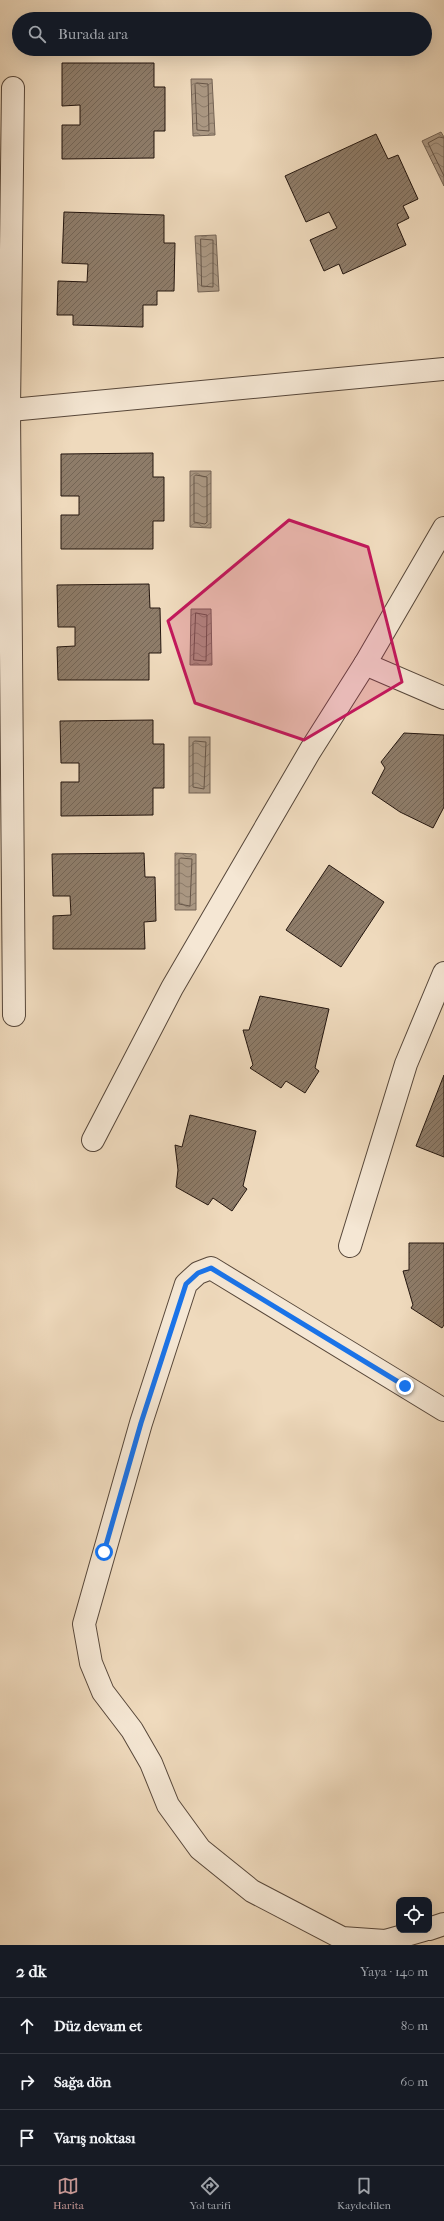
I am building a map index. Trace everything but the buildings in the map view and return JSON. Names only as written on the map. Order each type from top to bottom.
[{"type":"street","points":[[13,88],[4,411],[14,1015]]},
{"type":"street","points":[[4,411],[444,369]]},
{"type":"street","points":[[93,1140],[172,988],[310,751],[365,664],[444,528]]},
{"type":"street","points":[[365,664],[444,698]]},
{"type":"street","points":[[350,1246],[406,1064],[444,973]]},
{"type":"street","points":[[413,1933],[385,1941],[342,1938],[252,1891],[200,1849],[168,1805],[151,1763],[132,1730],[103,1692],[91,1663],[84,1624],[141,1423],[186,1284],[198,1273],[211,1268],[444,1410]]},
{"type":"street","points":[[432,1928],[444,1924]]},
{"type":"highlighted area","points":[[289,520],[368,547],[402,682],[304,740],[195,703],[168,621]]},
{"type":"water","points":[[191,79],[212,79],[215,135],[193,136]]},
{"type":"water","points":[[441,132],[444,137],[444,186],[422,141]]},
{"type":"water","points":[[216,235],[219,291],[198,292],[195,236]]},
{"type":"water","points":[[190,471],[211,471],[211,528],[190,527]]},
{"type":"water","points":[[191,609],[211,609],[212,665],[190,665]]},
{"type":"water","points":[[189,737],[210,737],[210,793],[189,793]]},
{"type":"water","points":[[175,853],[196,854],[196,910],[175,910]]},
{"type":"route","points":[[104,1552],[141,1423],[186,1284],[198,1273],[211,1268],[405,1386]]}]
